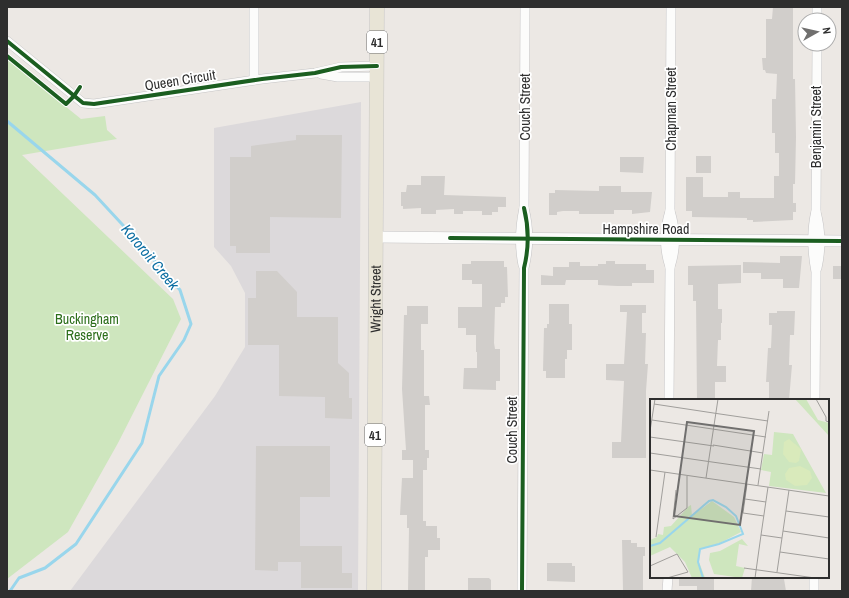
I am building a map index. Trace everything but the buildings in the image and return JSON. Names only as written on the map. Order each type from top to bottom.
[{"type":"main road","name":"Wright Street","points":[[374,591],[377,7]]},
{"type":"street","name":"Couch Street","points":[[522,591],[524,268],[528,253],[524,239],[527,223],[524,208],[525,7]]},
{"type":"street","name":"Chapman Street","points":[[669,399],[670,267],[674,255],[670,240],[674,225],[670,212],[671,7]]},
{"type":"street","points":[[255,9],[254,52],[258,79]]},
{"type":"street","name":"Queen Circuit","points":[[7,41],[83,103],[94,104],[258,79],[315,73],[338,77],[377,71]]},
{"type":"street","name":"Benjamin Street","points":[[815,399],[816,272],[820,256],[816,241],[820,226],[816,211],[817,52]]},
{"type":"street","name":"Hampshire Road","points":[[376,237],[842,241]]},
{"type":"street","points":[[667,591],[668,578]]},
{"type":"street","points":[[814,578],[814,591]]},
{"type":"shaded area","points":[[361,102],[358,591],[70,591],[215,396],[245,347],[245,293],[231,266],[214,247],[214,128]]},
{"type":"green space","name":"Buckingham Reserve","points":[[7,59],[81,119],[105,116],[107,130],[117,139],[22,155],[173,299],[181,319],[118,443],[68,532],[7,579]]},
{"type":"waterway","name":"Kororoit Creek","points":[[7,121],[95,195],[133,236],[180,290],[191,324],[184,340],[159,376],[142,443],[76,544],[45,568],[19,578],[10,591]]},
{"type":"cycle path","points":[[7,41],[83,103],[94,104],[262,79],[315,73],[341,67],[377,66]]},
{"type":"cycle path","points":[[7,56],[66,104],[80,87]]},
{"type":"cycle path","points":[[522,591],[524,268],[528,238],[524,208]]},
{"type":"cycle path","points":[[450,238],[842,241]]}]
